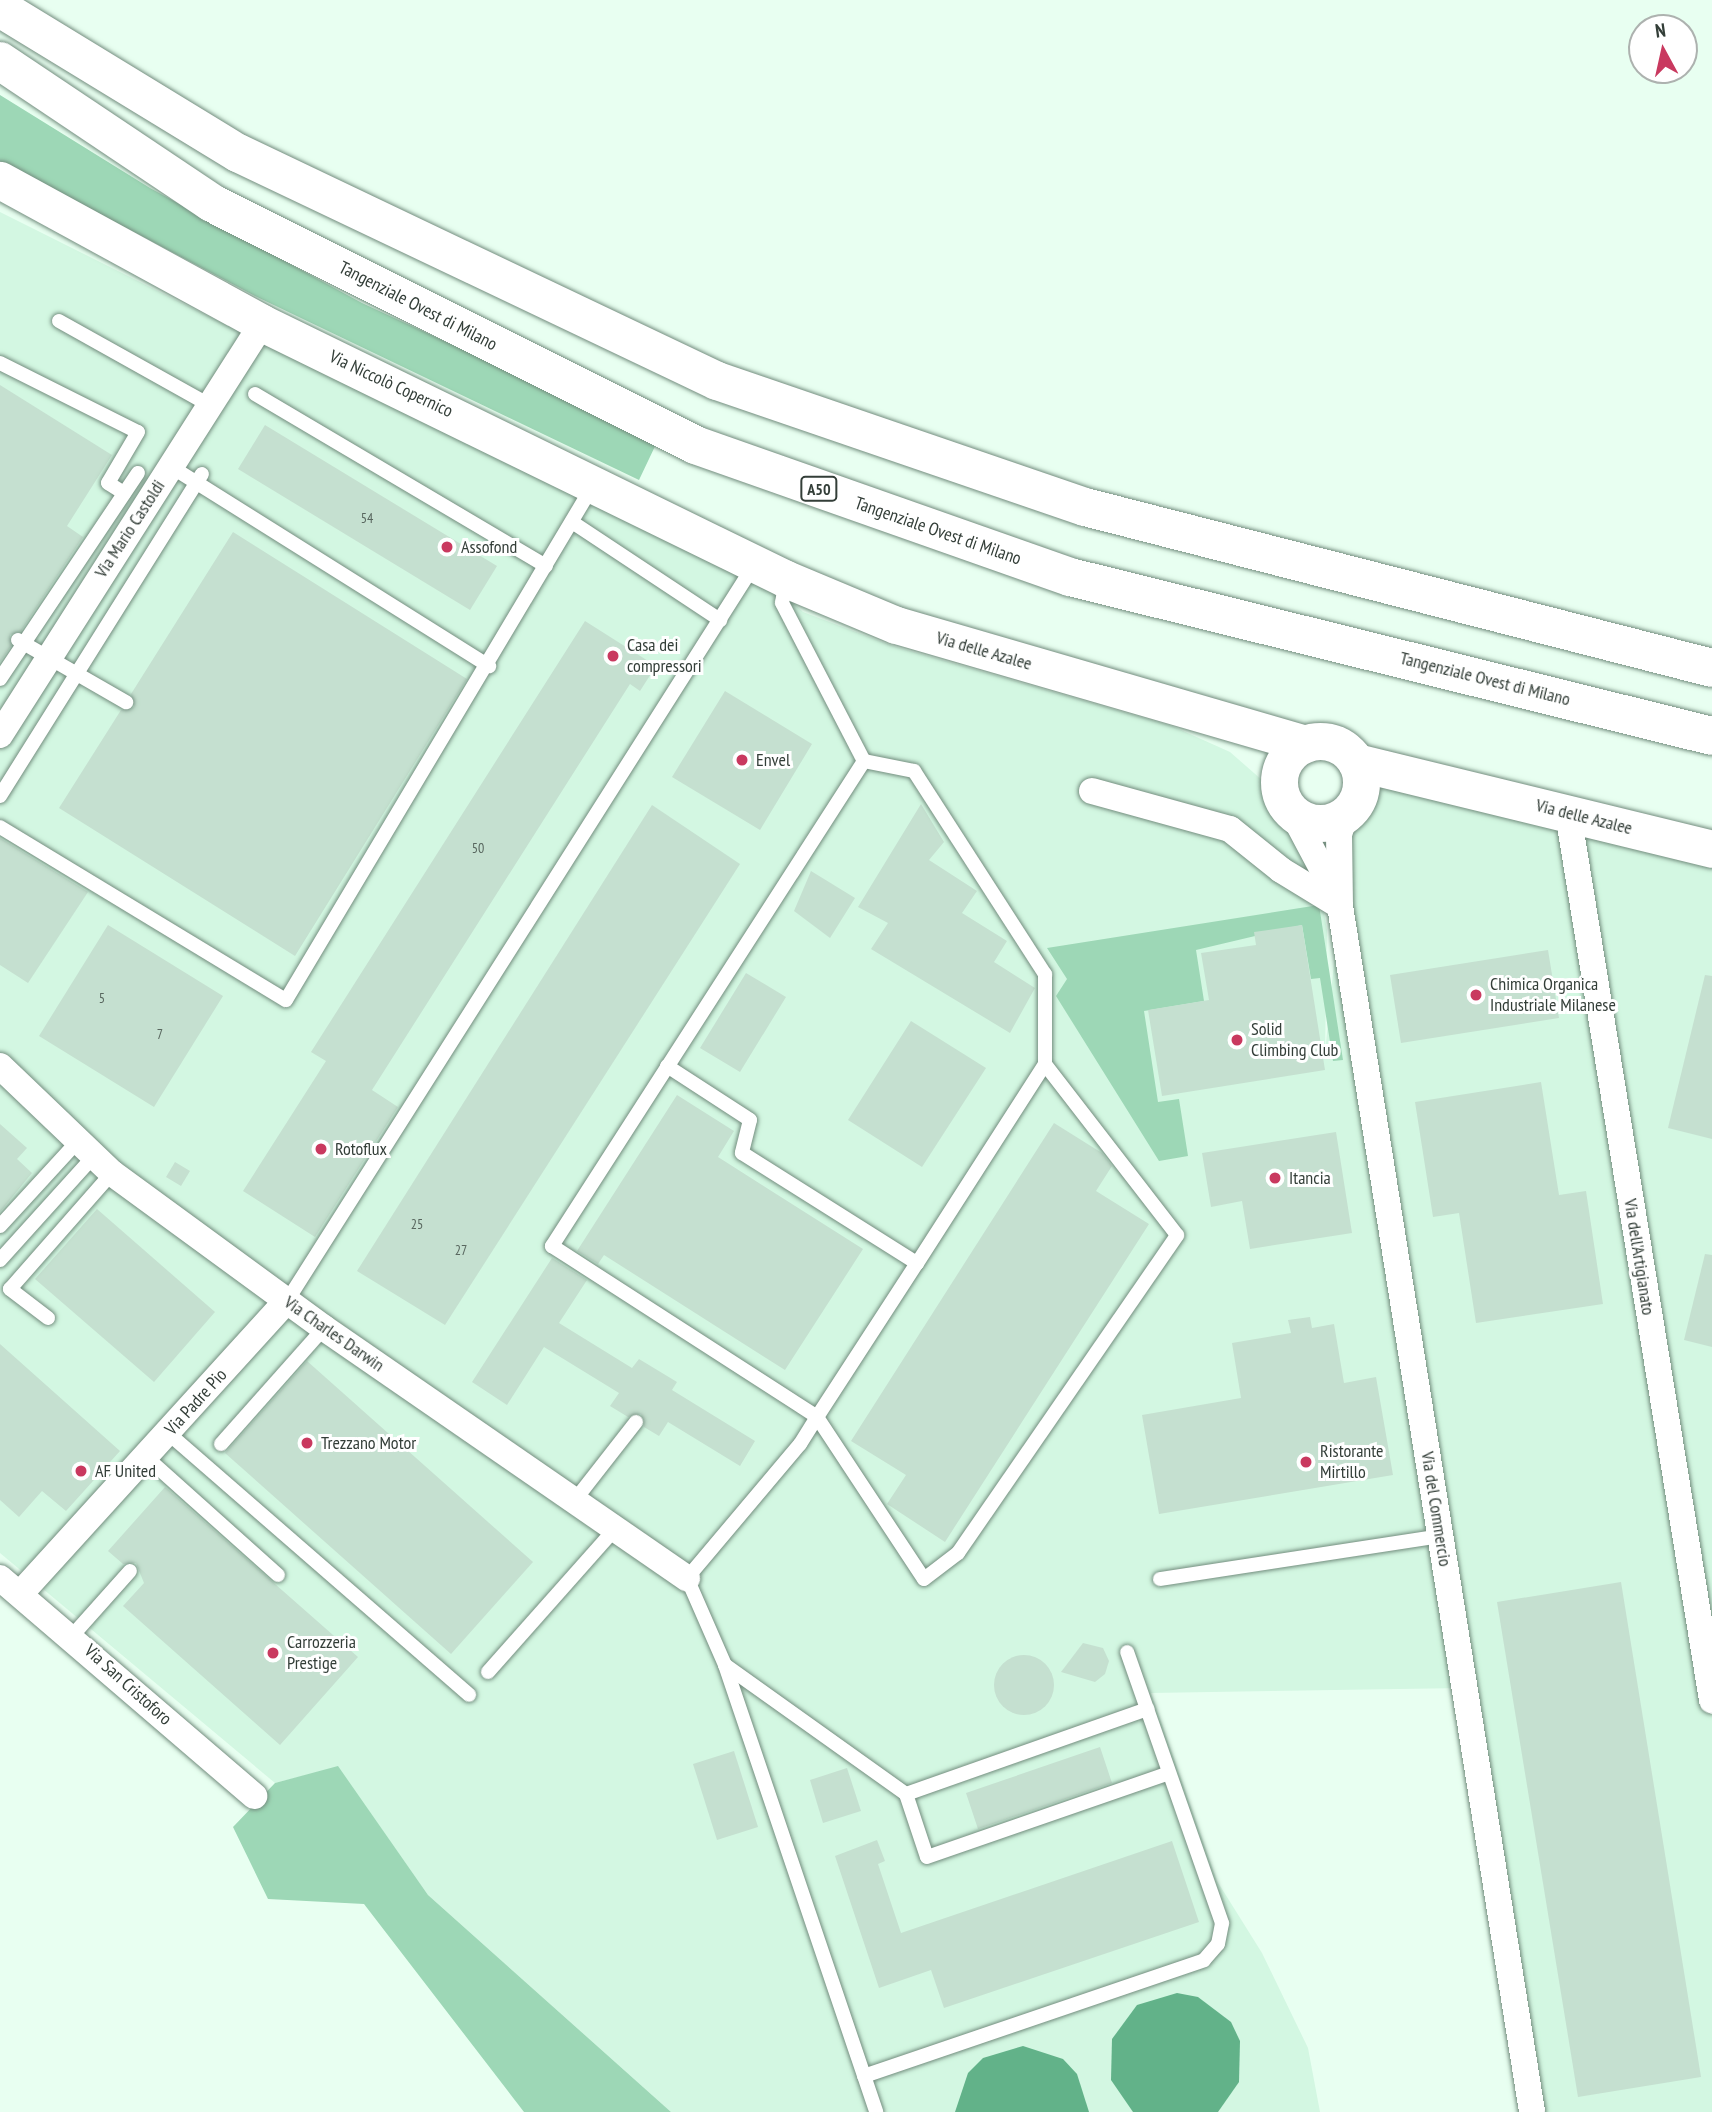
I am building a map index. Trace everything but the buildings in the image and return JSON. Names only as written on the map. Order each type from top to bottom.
[{"type":"highway","points":[[0,8],[238,153],[718,381],[1085,507],[1712,668]]},
{"type":"highway","name":"Tangenziale Ovest di Milano","points":[[0,61],[212,203],[695,445],[1070,577],[1712,736]]},
{"type":"street","name":"Via Niccolò Copernico","points":[[0,180],[261,323],[594,482],[770,572]]},
{"type":"street","name":"Via Mario Castoldi","points":[[0,736],[261,323]]},
{"type":"street","name":"Via delle Azalee","points":[[770,572],[896,625],[1305,744]]},
{"type":"street","name":"Via delle Azalee","points":[[1186,711],[1280,772]]},
{"type":"street","points":[[1331,742],[1354,788],[1319,824],[1293,814],[1280,795],[1280,772],[1305,744],[1331,742]]},
{"type":"street","name":"Via delle Azalee","points":[[1354,788],[1457,786],[1712,849]]},
{"type":"street","name":"Via del Commercio","points":[[1354,788],[1339,834],[1340,906],[1532,2112]]},
{"type":"street","points":[[1092,792],[1230,829],[1281,870],[1340,906]]},
{"type":"street","name":"Via dell'Artigianato","points":[[1568,813],[1707,1631],[1711,1683]]},
{"type":"street","name":"Via del Commercio","points":[[1293,814],[1340,906]]},
{"type":"street","name":"Via Charles Darwin","points":[[0,1066],[95,1157],[287,1301],[687,1578]]},
{"type":"street","name":"Via Padre Pio","points":[[20,1594],[287,1301]]},
{"type":"street","name":"Via San Cristoforo","points":[[0,1577],[72,1636],[254,1796]]},
{"type":"lane","points":[[59,321],[209,405]]},
{"type":"lane","points":[[0,363],[138,432],[108,483],[124,494]]},
{"type":"lane","points":[[255,394],[546,566]]},
{"type":"lane","points":[[170,466],[199,479],[489,666]]},
{"type":"lane","points":[[0,679],[20,641],[138,473]]},
{"type":"lane","points":[[0,796],[199,479]]},
{"type":"lane","points":[[0,828],[286,1000],[373,845],[489,666],[594,482]]},
{"type":"lane","points":[[572,522],[720,620]]},
{"type":"lane","points":[[287,1301],[720,620],[770,572],[782,603],[864,761]]},
{"type":"lane","points":[[20,641],[126,702]]},
{"type":"lane","points":[[864,761],[914,771],[1045,974],[1045,1064],[817,1417],[687,1578],[725,1665],[876,2112]]},
{"type":"lane","points":[[864,761],[552,1246],[817,1417],[924,1578],[958,1552],[1177,1235],[1045,1064]]},
{"type":"lane","points":[[667,1066],[750,1120],[742,1153],[917,1263]]},
{"type":"lane","points":[[0,1227],[95,1157]]},
{"type":"lane","points":[[3,1250],[95,1157]]},
{"type":"lane","points":[[47,1318],[10,1289],[95,1157]]},
{"type":"lane","points":[[220,1444],[324,1328]]},
{"type":"lane","points":[[575,1500],[636,1422]]},
{"type":"lane","points":[[168,1433],[469,1695]]},
{"type":"lane","points":[[146,1457],[278,1575]]},
{"type":"lane","points":[[488,1672],[616,1528]]},
{"type":"lane","points":[[1160,1579],[1440,1536]]},
{"type":"lane","points":[[72,1636],[130,1571]]},
{"type":"lane","points":[[864,2076],[1204,1960],[1212,1952],[1222,1923],[1127,1652]]},
{"type":"lane","points":[[725,1665],[906,1794],[927,1857],[1170,1773]]},
{"type":"lane","points":[[906,1794],[1147,1709]]},
{"type":"shaded area","points":[[0,95],[150,188],[362,303],[658,440],[639,480],[255,296],[0,161]]},
{"type":"shaded area","points":[[0,212],[302,363],[784,594],[803,612],[893,646],[1172,726],[1230,752],[1262,780],[1284,826],[1316,868],[1327,930],[1325,1053],[1346,843],[1360,794],[1423,776],[1712,849],[1712,2112],[1532,2112],[1464,1688],[1151,1693],[1217,1881],[1262,1953],[1308,2048],[1320,2112],[671,2112],[428,1895],[338,1767],[275,1783],[0,1553]]},
{"type":"shaded area","points":[[1319,905],[1343,1060],[1333,1061],[1320,978],[1311,979],[1302,925],[1196,950],[1204,1001],[1144,1011],[1158,1102],[1179,1099],[1188,1156],[1159,1161],[1056,996],[1067,979],[1047,948]]},
{"type":"shaded area","points":[[338,1766],[428,1895],[671,2112],[524,2112],[364,1904],[268,1899],[233,1827],[275,1783]]},
{"type":"shaded area","points":[[1177,1993],[1198,1997],[1231,2022],[1240,2041],[1239,2082],[1218,2112],[1133,2112],[1111,2080],[1112,2039],[1137,2005]]},
{"type":"shaded area","points":[[1023,2046],[1063,2059],[1077,2074],[1089,2112],[955,2112],[968,2073],[983,2058]]},
{"type":"place","name":"Assofond","points":[[447,547]]},
{"type":"place","name":"Casa dei compressori","points":[[613,656]]},
{"type":"place","name":"Envel","points":[[742,760]]},
{"type":"place","name":"Chimica Organica Industriale Milanese","points":[[1476,995]]},
{"type":"place","name":"Solid Climbing Club","points":[[1237,1040]]},
{"type":"place","name":"Rotoflux","points":[[321,1149]]},
{"type":"place","name":"Itancia","points":[[1275,1178]]},
{"type":"place","name":"Trezzano Motor","points":[[307,1443]]},
{"type":"place","name":"Ristorante Mirtillo","points":[[1306,1462]]},
{"type":"place","name":"AF United","points":[[81,1471]]},
{"type":"place","name":"Carrozzeria Prestige","points":[[273,1653]]}]
